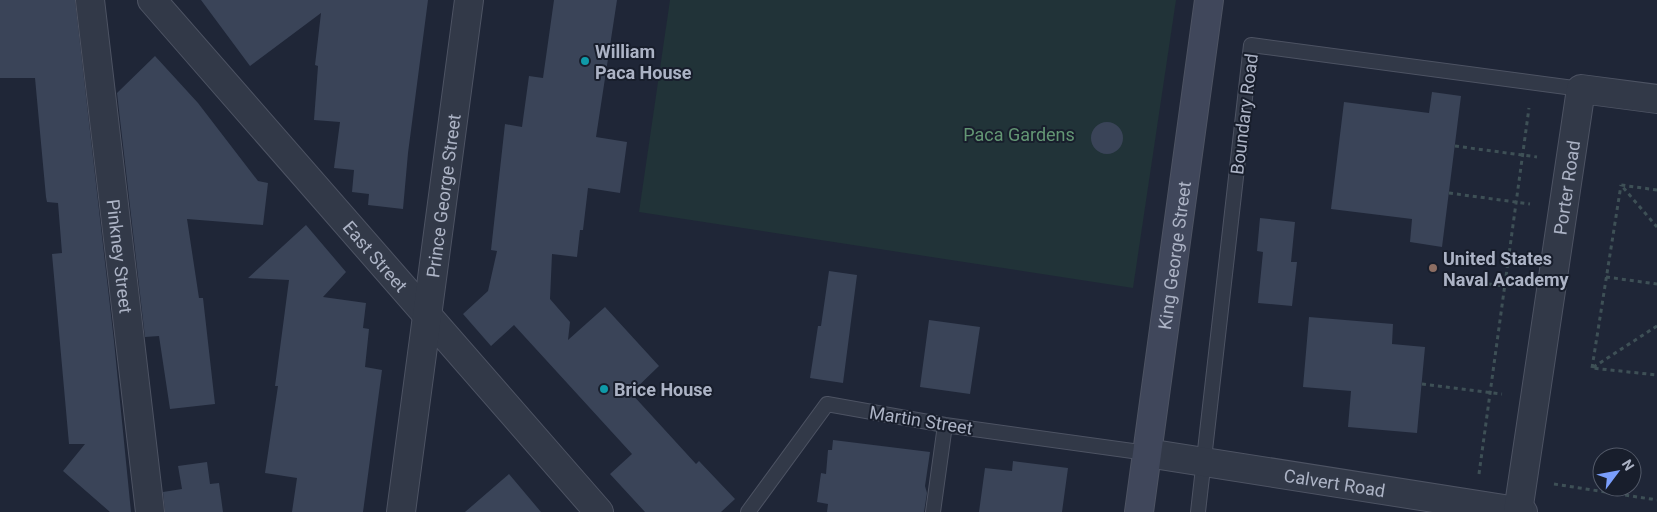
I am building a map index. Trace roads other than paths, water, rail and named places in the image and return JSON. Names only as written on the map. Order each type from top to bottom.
[{"type":"street","name":"Pinkney Street","points":[[90,0],[150,512]]},
{"type":"street","name":"East Street","points":[[152,0],[599,512]]},
{"type":"street","name":"Prince George Street","points":[[401,512],[469,0]]},
{"type":"street","name":"King George Street","points":[[1139,512],[1210,0]]},
{"type":"street","points":[[1581,89],[1657,99]]},
{"type":"street","name":"Porter Road","points":[[1520,512],[1581,89]]},
{"type":"street","name":"Calvert Road","points":[[1147,453],[1520,512]]},
{"type":"lane","name":"Boundary Road","points":[[1198,512],[1251,46],[1581,89]]},
{"type":"lane","name":"Martin Street","points":[[748,512],[826,404],[945,425],[1147,453]]},
{"type":"lane","points":[[932,512],[945,425]]},
{"type":"place","name":"William Paca House","points":[[585,61]]},
{"type":"place","name":"United States Naval Academy","points":[[1433,268]]},
{"type":"place","name":"Brice House","points":[[604,389]]},
{"type":"park label","name":"Paca Gardens","points":[[1019,134]]}]
